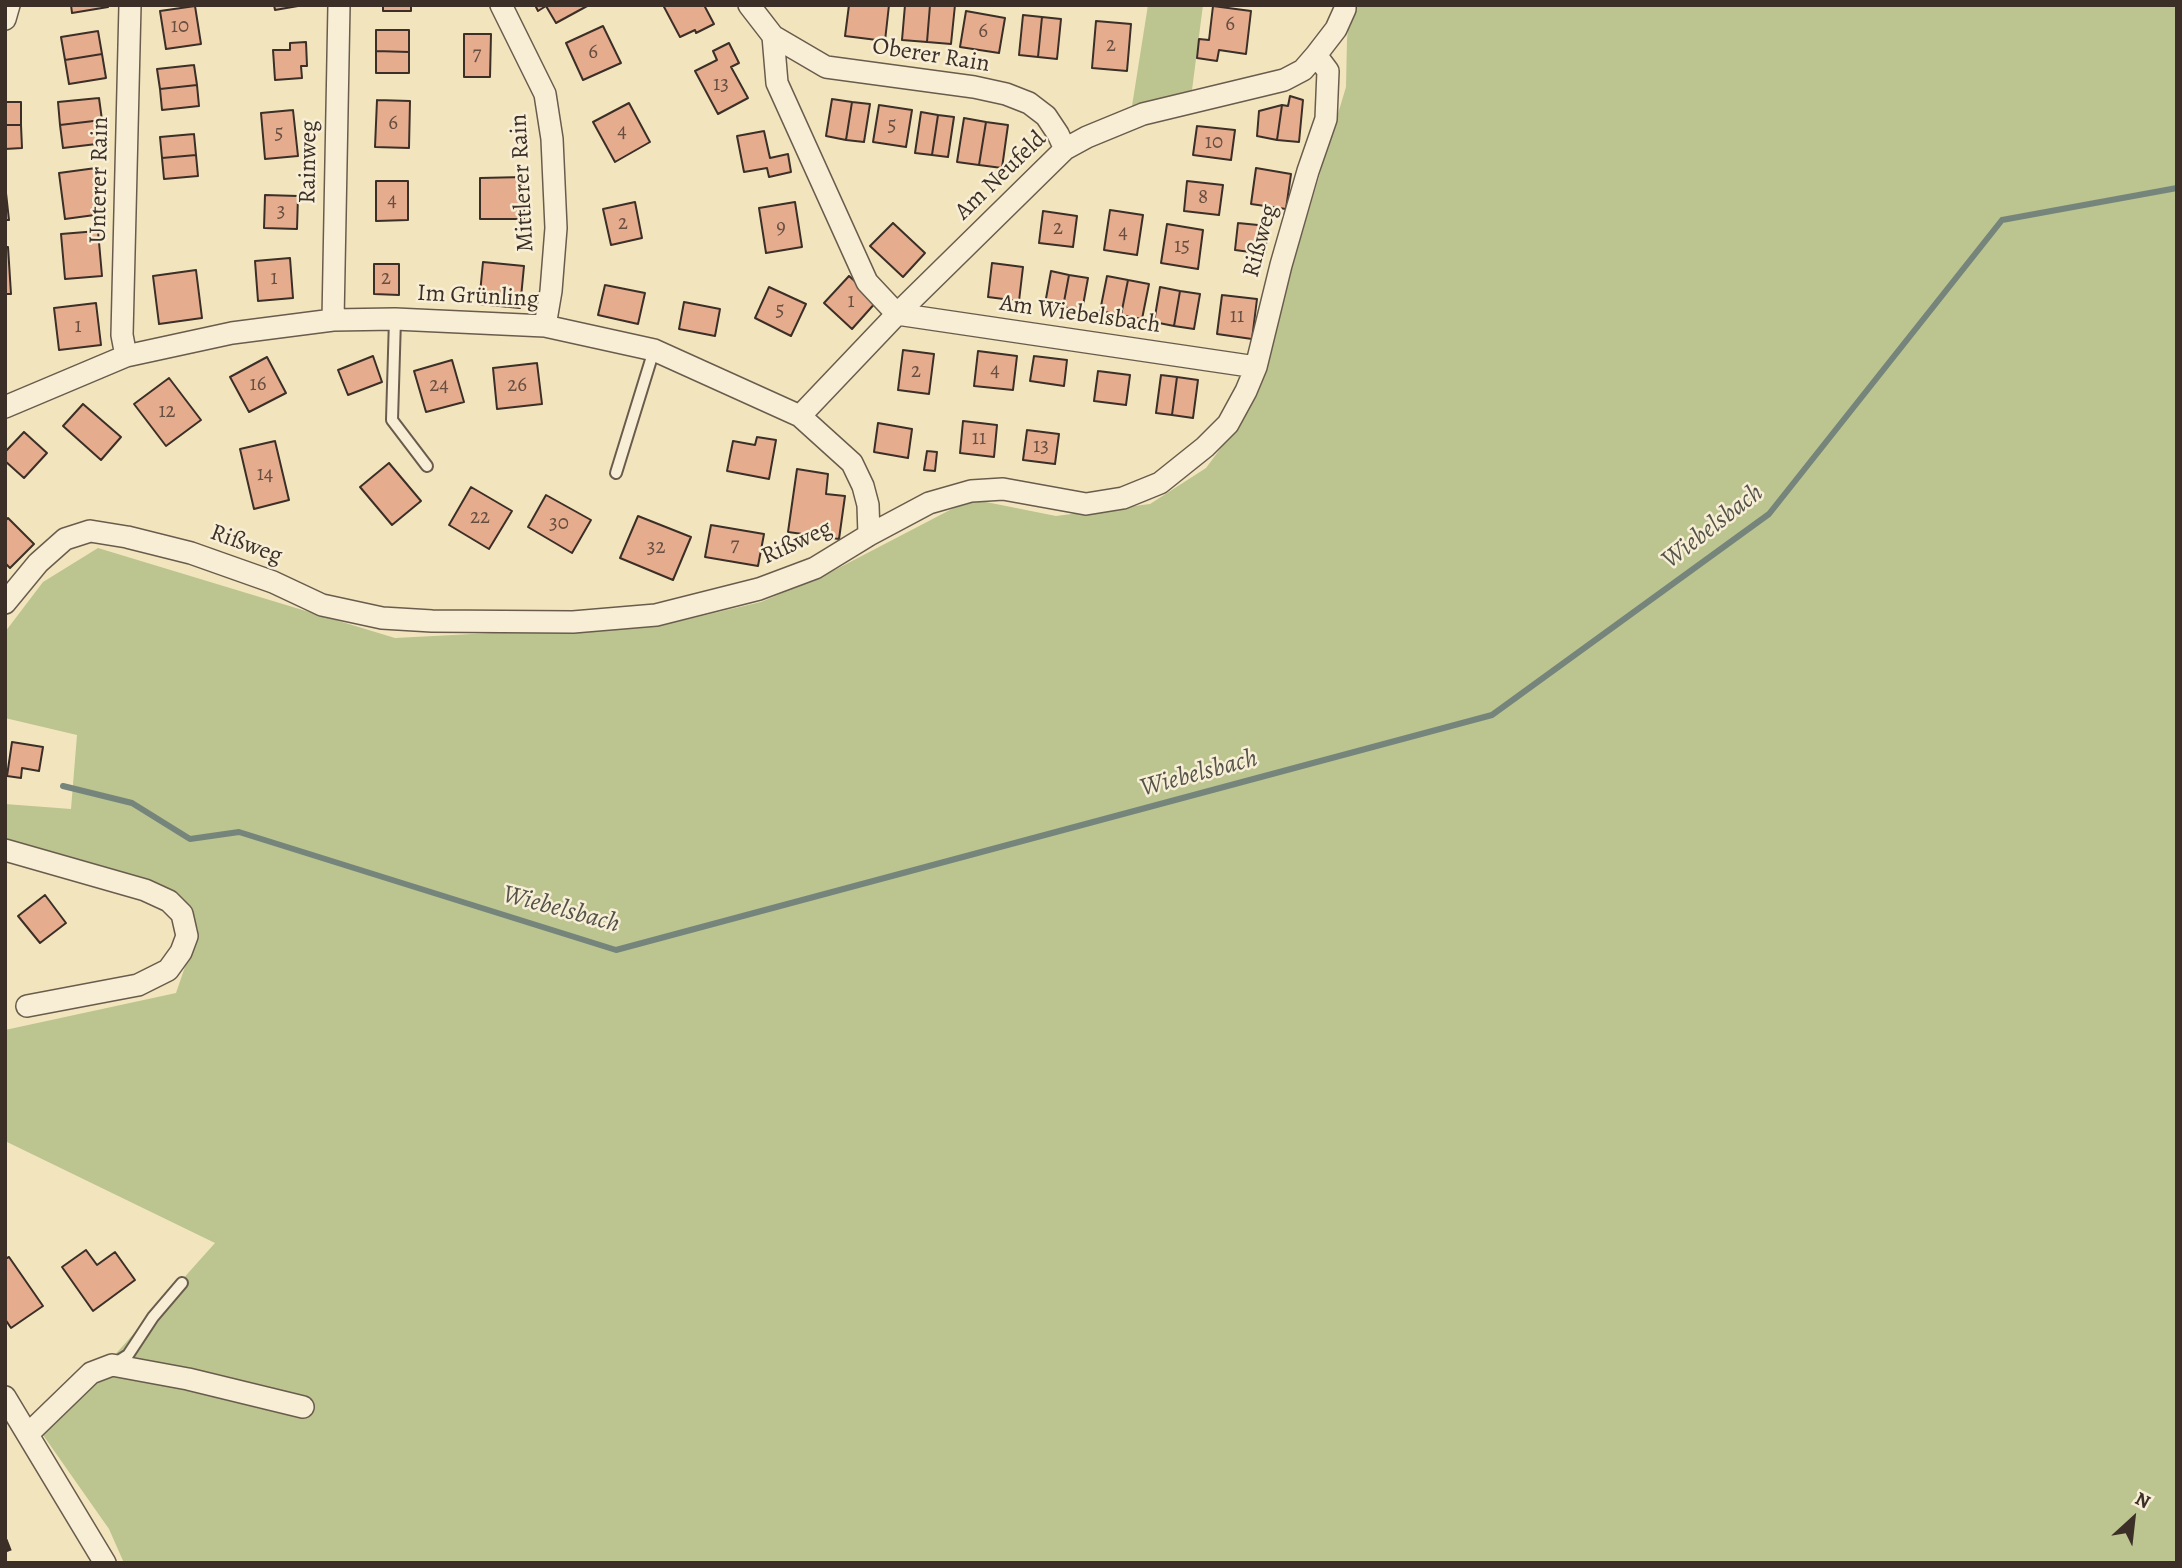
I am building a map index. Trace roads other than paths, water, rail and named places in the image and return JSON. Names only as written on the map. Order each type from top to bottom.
[{"type":"street","points":[[5,19],[9,5]]},
{"type":"street","name":"Unterer Rain","points":[[126,356],[122,335],[130,5]]},
{"type":"street","name":"Rainweg","points":[[332,320],[338,5]]},
{"type":"street","name":"Mittlerer Rain","points":[[501,5],[545,94],[552,139],[556,228],[545,326]]},
{"type":"street","name":"Oberer Rain","points":[[749,5],[774,36],[827,67],[974,87],[1006,94],[1029,103],[1046,116],[1065,149]]},
{"type":"street","name":"Am Neufeld","points":[[800,416],[897,314],[1065,149],[1143,114],[1284,80],[1303,70],[1316,55],[1336,29],[1345,5]]},
{"type":"street","points":[[774,36],[777,83],[867,282],[897,314]]},
{"type":"street","name":"Rißweg","points":[[5,603],[38,563],[65,539],[90,531],[191,553],[272,582],[322,605],[382,618],[559,622],[656,615],[759,589],[815,568],[929,503],[971,491],[1003,489],[1086,504],[1123,498],[1160,483],[1206,447],[1228,424],[1256,368],[1280,265],[1326,119],[1328,71],[1316,55]]},
{"type":"street","name":"Am Wiebelsbach","points":[[897,314],[1256,368]]},
{"type":"street","name":"Im Grünling","points":[[5,407],[126,356],[232,333],[332,320],[396,318],[545,326],[654,350],[800,416],[852,463],[868,505],[869,535]]},
{"type":"street","points":[[5,849],[145,890],[169,901],[182,915],[187,936],[181,952],[168,970],[138,985],[27,1006]]},
{"type":"street","points":[[28,1434],[91,1373],[112,1365],[188,1379],[303,1407]]},
{"type":"street","points":[[5,1396],[105,1563]]},
{"type":"lane","points":[[396,318],[392,420],[427,466]]},
{"type":"lane","points":[[616,473],[654,350]]},
{"type":"lane","points":[[112,1365],[128,1355],[153,1317],[182,1283]]},
{"type":"waterway","name":"Wiebelsbach","points":[[63,786],[132,803],[190,839],[239,832],[616,950],[1492,715],[1769,514],[2002,220],[2177,188]]},
{"type":"railway","points":[[5,1540],[14,1563]]}]
